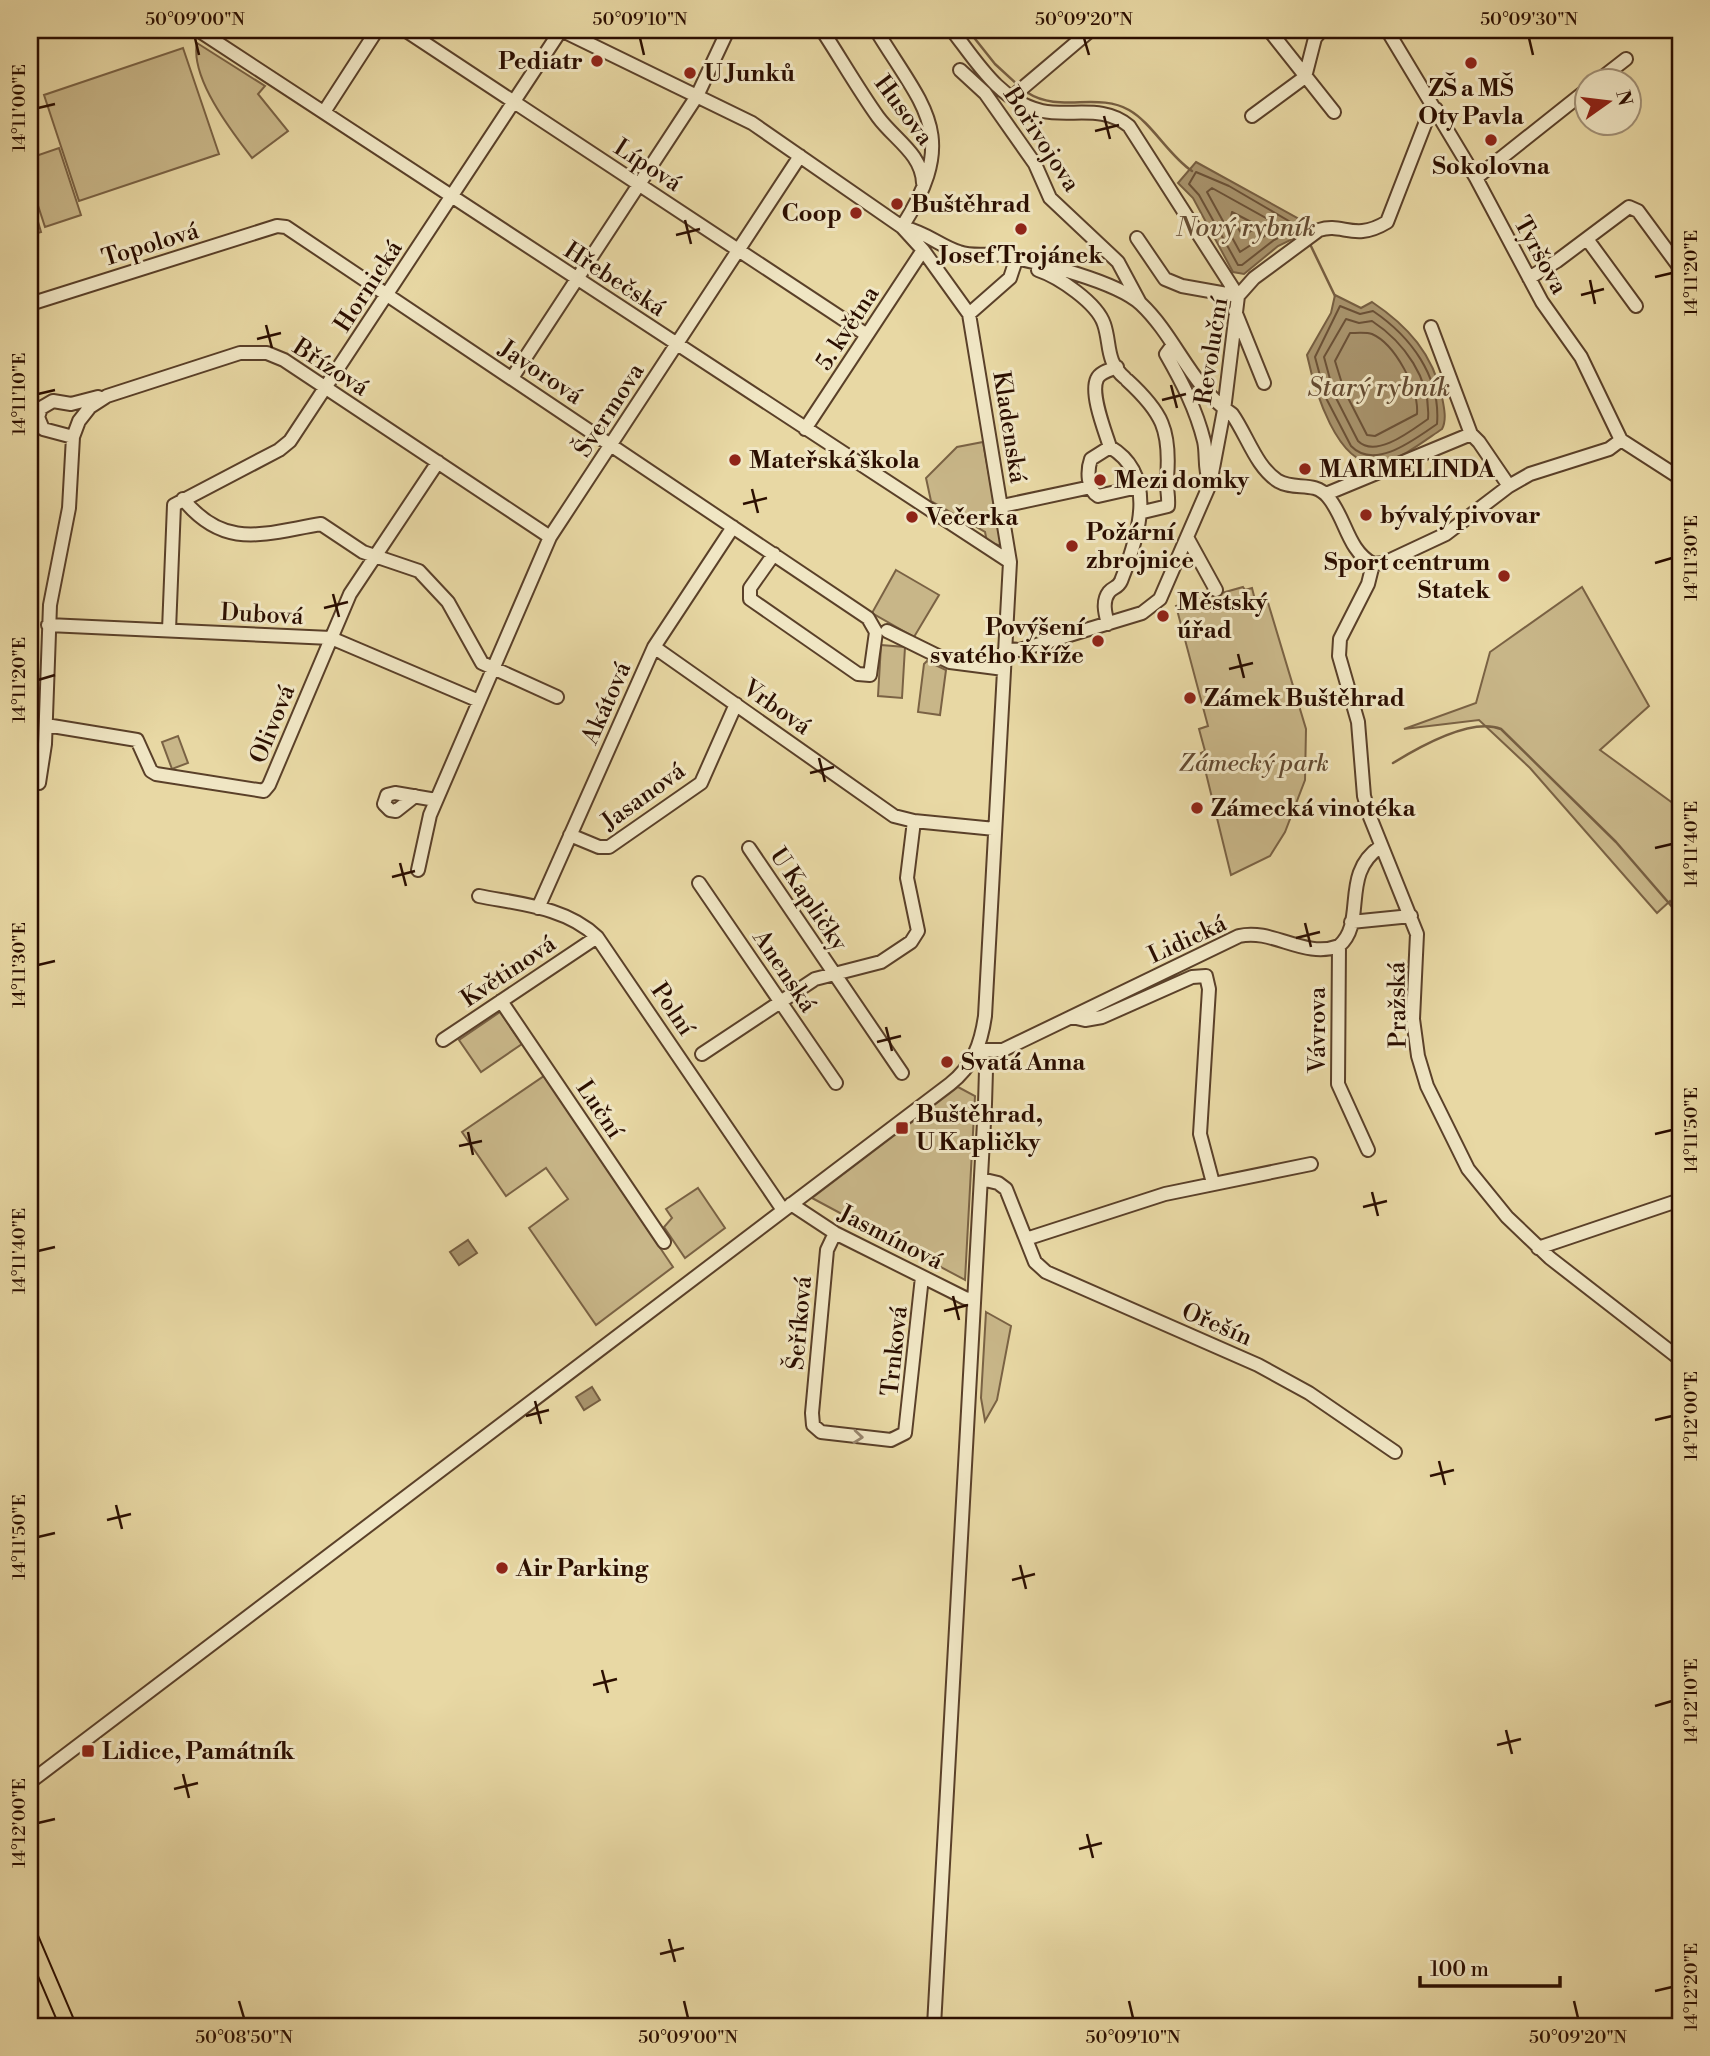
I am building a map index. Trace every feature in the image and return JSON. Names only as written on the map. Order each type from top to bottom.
[{"type":"main road","points":[[30,1937],[68,2026]]},
{"type":"street","name":"Hřebečská","points":[[198,30],[1010,562]]},
{"type":"street","points":[[324,112],[377,30]]},
{"type":"street","name":"Lípová","points":[[405,30],[867,335]]},
{"type":"street","name":"Hornická","points":[[183,499],[284,447],[326,388],[561,30]]},
{"type":"street","name":"Kladenská","points":[[561,30],[751,122],[800,156],[902,227],[923,250],[969,314],[1010,562],[985,1016],[977,1050]]},
{"type":"street","points":[[512,378],[697,96],[728,30]]},
{"type":"street","name":"Husova","points":[[822,30],[878,117],[911,153],[922,171],[923,183]]},
{"type":"street","points":[[876,30],[930,118],[931,170],[902,227],[925,233],[962,253],[1008,256],[1082,274],[1140,303]]},
{"type":"street","name":"Bořivojova","points":[[952,30],[1035,164],[1048,195],[1118,262],[1140,303],[1197,381],[1236,420],[1272,476],[1283,483],[1315,487],[1326,494]]},
{"type":"street","points":[[1012,97],[1091,30]]},
{"type":"street","points":[[1269,30],[1334,112]]},
{"type":"street","points":[[1252,116],[1305,76],[1315,38],[1322,30]]},
{"type":"street","name":"Tyršova","points":[[1387,30],[1476,178],[1553,320],[1581,357],[1621,440]]},
{"type":"street","points":[[1617,66],[1626,59]]},
{"type":"street","points":[[960,70],[990,89],[1041,111],[1109,114],[1129,126],[1238,296]]},
{"type":"street","points":[[1476,178],[1574,99]]},
{"type":"street","name":"Revoluční","points":[[1005,649],[1020,650],[1142,613],[1155,606],[1165,593],[1210,484],[1224,410],[1234,311],[1238,296],[1254,278],[1319,230],[1330,228],[1362,232],[1387,222],[1427,119],[1436,109]]},
{"type":"street","name":"Švermova","points":[[479,701],[550,537],[800,156]]},
{"type":"street","points":[[1529,278],[1587,239],[1622,211],[1632,207],[1638,211],[1680,268]]},
{"type":"street","name":"Javorová","points":[[283,226],[611,444],[774,554],[873,622],[876,632],[870,676],[858,674],[750,599],[750,588],[774,554]]},
{"type":"street","name":"Topolová","points":[[30,304],[283,226]]},
{"type":"street","points":[[1137,238],[1165,278],[1174,283],[1238,296]]},
{"type":"street","points":[[1587,239],[1636,306]]},
{"type":"street","name":"5. května","points":[[805,429],[923,250]]},
{"type":"street","points":[[969,314],[1010,278],[1016,260]]},
{"type":"street","points":[[1016,260],[1021,265],[1055,278],[1095,310],[1103,321],[1106,346],[1116,367],[1149,401],[1163,421],[1170,456],[1168,506],[1143,512]]},
{"type":"street","points":[[1234,311],[1264,383]]},
{"type":"street","points":[[1431,327],[1471,435],[1479,442],[1509,486]]},
{"type":"street","points":[[1172,346],[1167,354],[1182,379],[1204,441],[1210,484]]},
{"type":"street","name":"Břízová","points":[[39,783],[46,725],[48,625],[71,500],[73,438],[90,407],[112,394],[248,352],[275,356],[550,537]]},
{"type":"street","points":[[1108,624],[1104,605],[1110,591],[1120,584],[1143,512],[1131,463],[1110,447],[1098,410],[1096,381],[1100,374],[1116,367]]},
{"type":"street","points":[[73,438],[43,429],[38,417],[41,408],[53,401],[72,404],[112,394]]},
{"type":"street","points":[[1471,435],[1326,494],[1354,546],[1373,564],[1384,563],[1446,534],[1509,486],[1545,468],[1609,449],[1621,440],[1678,472]]},
{"type":"street","points":[[1110,447],[1090,461],[1091,486],[1098,496],[1138,487]]},
{"type":"street","name":"Olivová","points":[[46,725],[137,740],[150,769],[156,774],[261,792],[269,785],[350,593],[438,462]]},
{"type":"street","points":[[1002,506],[1091,486]]},
{"type":"street","points":[[169,630],[172,509],[183,499],[203,522],[245,536],[293,531],[321,524],[363,552],[414,568],[425,576],[448,602],[480,659],[493,669],[557,697]]},
{"type":"street","name":"Akátová","points":[[538,908],[654,647],[733,527]]},
{"type":"street","points":[[1188,538],[1216,590]]},
{"type":"street","name":"Pražská","points":[[1373,564],[1368,584],[1341,635],[1338,649],[1358,722],[1366,805],[1380,846],[1411,916],[1417,940],[1413,1019],[1418,1056],[1427,1086],[1451,1139],[1472,1176],[1538,1248],[1680,1359]]},
{"type":"street","name":"Dubová","points":[[48,625],[331,638],[479,701]]},
{"type":"street","points":[[887,631],[950,662],[1004,669]]},
{"type":"street","name":"Vrbová","points":[[654,647],[894,816],[914,821],[995,829]]},
{"type":"street","points":[[418,870],[428,822],[479,701]]},
{"type":"street","name":"Jasanová","points":[[570,835],[599,847],[609,847],[699,785],[736,704]]},
{"type":"street","points":[[415,796],[436,800]]},
{"type":"street","name":"U Kapličky","points":[[702,1054],[815,979],[877,964],[917,935],[907,878],[914,821]]},
{"type":"street","points":[[1339,946],[1347,936],[1351,922],[1358,874],[1368,855],[1380,846]]},
{"type":"street","name":"U Kapličky","points":[[749,848],[902,1073]]},
{"type":"street","name":"Anenská","points":[[699,883],[836,1083]]},
{"type":"street","name":"Polní","points":[[479,896],[538,908],[572,920],[597,937],[787,1207]]},
{"type":"street","points":[[1351,922],[1411,916]]},
{"type":"street","name":"Lidická","points":[[977,1050],[1003,1051],[1239,936],[1251,934],[1316,950],[1339,946]]},
{"type":"street","name":"Květinová","points":[[443,1040],[597,937]]},
{"type":"street","name":"Vávrova","points":[[1339,946],[1337,1080],[1368,1150]]},
{"type":"street","name":"Lidická","points":[[1072,1017],[1096,1019],[1192,977],[1206,976],[1209,985],[1200,1132],[1213,1183]]},
{"type":"street","name":"Luční","points":[[501,1000],[664,1242]]},
{"type":"street","points":[[934,2026],[987,1075],[977,1050]]},
{"type":"street","points":[[30,1782],[956,1080],[977,1050]]},
{"type":"street","points":[[1026,1239],[1113,1209],[1213,1183],[1311,1164]]},
{"type":"street","name":"Ořešín","points":[[981,1180],[998,1183],[1006,1189],[1037,1265],[1046,1272],[1258,1365],[1309,1394],[1395,1452]]},
{"type":"street","points":[[1538,1248],[1679,1203]]},
{"type":"street","name":"Jasmínová","points":[[787,1207],[922,1277],[974,1300]]},
{"type":"street","name":"Šeříková","points":[[835,1233],[827,1250],[812,1419],[821,1432],[842,1436],[891,1440],[901,1436],[906,1428]]},
{"type":"street","name":"Trnková","points":[[906,1428],[922,1277]]},
{"type":"green space","points":[[197,43],[265,86],[258,94],[288,131],[252,158],[214,104],[206,88],[197,57]]},
{"type":"green space","points":[[183,48],[219,154],[79,201],[44,95]]},
{"type":"green space","points":[[59,148],[81,215],[45,227],[30,181],[30,158]]},
{"type":"green space","points":[[30,194],[41,232],[30,235]]},
{"type":"green space","points":[[983,442],[1002,546],[987,542],[985,532],[931,501],[926,478],[957,447]]},
{"type":"green space","points":[[896,570],[939,595],[914,637],[872,613]]},
{"type":"green space","name":"Zámecký park","points":[[1243,587],[1245,590],[1252,588],[1255,600],[1266,596],[1306,729],[1305,780],[1285,832],[1270,856],[1231,875],[1201,753],[1205,751],[1199,729],[1208,726],[1176,606]]},
{"type":"green space","points":[[1582,587],[1649,706],[1600,750],[1674,804],[1674,830],[1680,838],[1680,914],[1670,901],[1657,913],[1530,768],[1479,720],[1404,729],[1476,703],[1490,652]]},
{"type":"green space","points":[[881,645],[905,647],[902,698],[878,696]]},
{"type":"green space","points":[[927,661],[946,670],[940,715],[918,712],[924,664]]},
{"type":"green space","points":[[178,736],[188,763],[172,769],[162,742]]},
{"type":"green space","points":[[500,1012],[522,1044],[481,1072],[459,1040]]},
{"type":"green space","points":[[544,1076],[673,1267],[596,1325],[529,1228],[568,1199],[546,1168],[506,1196],[462,1132]]},
{"type":"green space","points":[[958,1087],[975,1096],[965,1280],[812,1198]]},
{"type":"green space","points":[[698,1188],[725,1228],[685,1258],[664,1227],[672,1218],[666,1209]]},
{"type":"green space","points":[[986,1312],[1011,1326],[997,1400],[985,1421],[981,1398]]},
{"type":"water","name":"Nový rybník","points":[[1196,162],[1312,226],[1309,231],[1278,246],[1244,274],[1233,272],[1193,198],[1178,183]]},
{"type":"water","name":"Starý rybník","points":[[1335,295],[1361,308],[1372,302],[1397,321],[1417,342],[1438,382],[1445,413],[1442,429],[1388,461],[1365,462],[1351,454],[1330,424],[1315,386],[1307,355],[1331,313]]},
{"type":"water","points":[[468,1240],[477,1253],[459,1265],[450,1252]]},
{"type":"water","points":[[592,1387],[600,1400],[584,1410],[576,1397]]},
{"type":"waterway","points":[[968,30],[995,64],[1019,86]]},
{"type":"waterway","points":[[1028,93],[1052,102],[1104,103],[1129,110],[1192,171]]},
{"type":"waterway","points":[[1309,242],[1335,296]]},
{"type":"waterway","points":[[1393,763],[1445,735],[1460,730],[1489,726],[1501,729],[1616,842],[1680,916]]},
{"type":"place","name":"Pediatr","points":[[597,61]]},
{"type":"place","name":"ZŠ a MŠ Oty Pavla","points":[[1471,63]]},
{"type":"place","name":"U Junků","points":[[690,73]]},
{"type":"place","name":"Sokolovna","points":[[1491,140]]},
{"type":"place","name":"Buštěhrad","points":[[897,204]]},
{"type":"place","name":"Coop","points":[[856,213]]},
{"type":"place","name":"Josef Trojánek","points":[[1021,229]]},
{"type":"place","name":"Mateřská škola","points":[[735,460]]},
{"type":"place","name":"MARMELINDA","points":[[1305,469]]},
{"type":"place","name":"Mezi domky","points":[[1100,480]]},
{"type":"place","name":"bývalý pivovar","points":[[1366,515]]},
{"type":"place","name":"Večerka","points":[[912,517]]},
{"type":"place","name":"Požární zbrojnice","points":[[1072,546]]},
{"type":"place","name":"Sport centrum Statek","points":[[1504,576]]},
{"type":"place","name":"Městský úřad","points":[[1163,616]]},
{"type":"place","name":"Povýšení svatého Kříže","points":[[1098,641]]},
{"type":"place","name":"Zámek Buštěhrad","points":[[1190,698]]},
{"type":"place","name":"Zámecká vinotéka","points":[[1197,808]]},
{"type":"place","name":"Svatá Anna","points":[[947,1062]]},
{"type":"place","name":"Buštěhrad, U Kapličky","points":[[902,1128]]},
{"type":"place","name":"Air Parking","points":[[502,1568]]},
{"type":"place","name":"Lidice, Památník","points":[[88,1751]]}]
